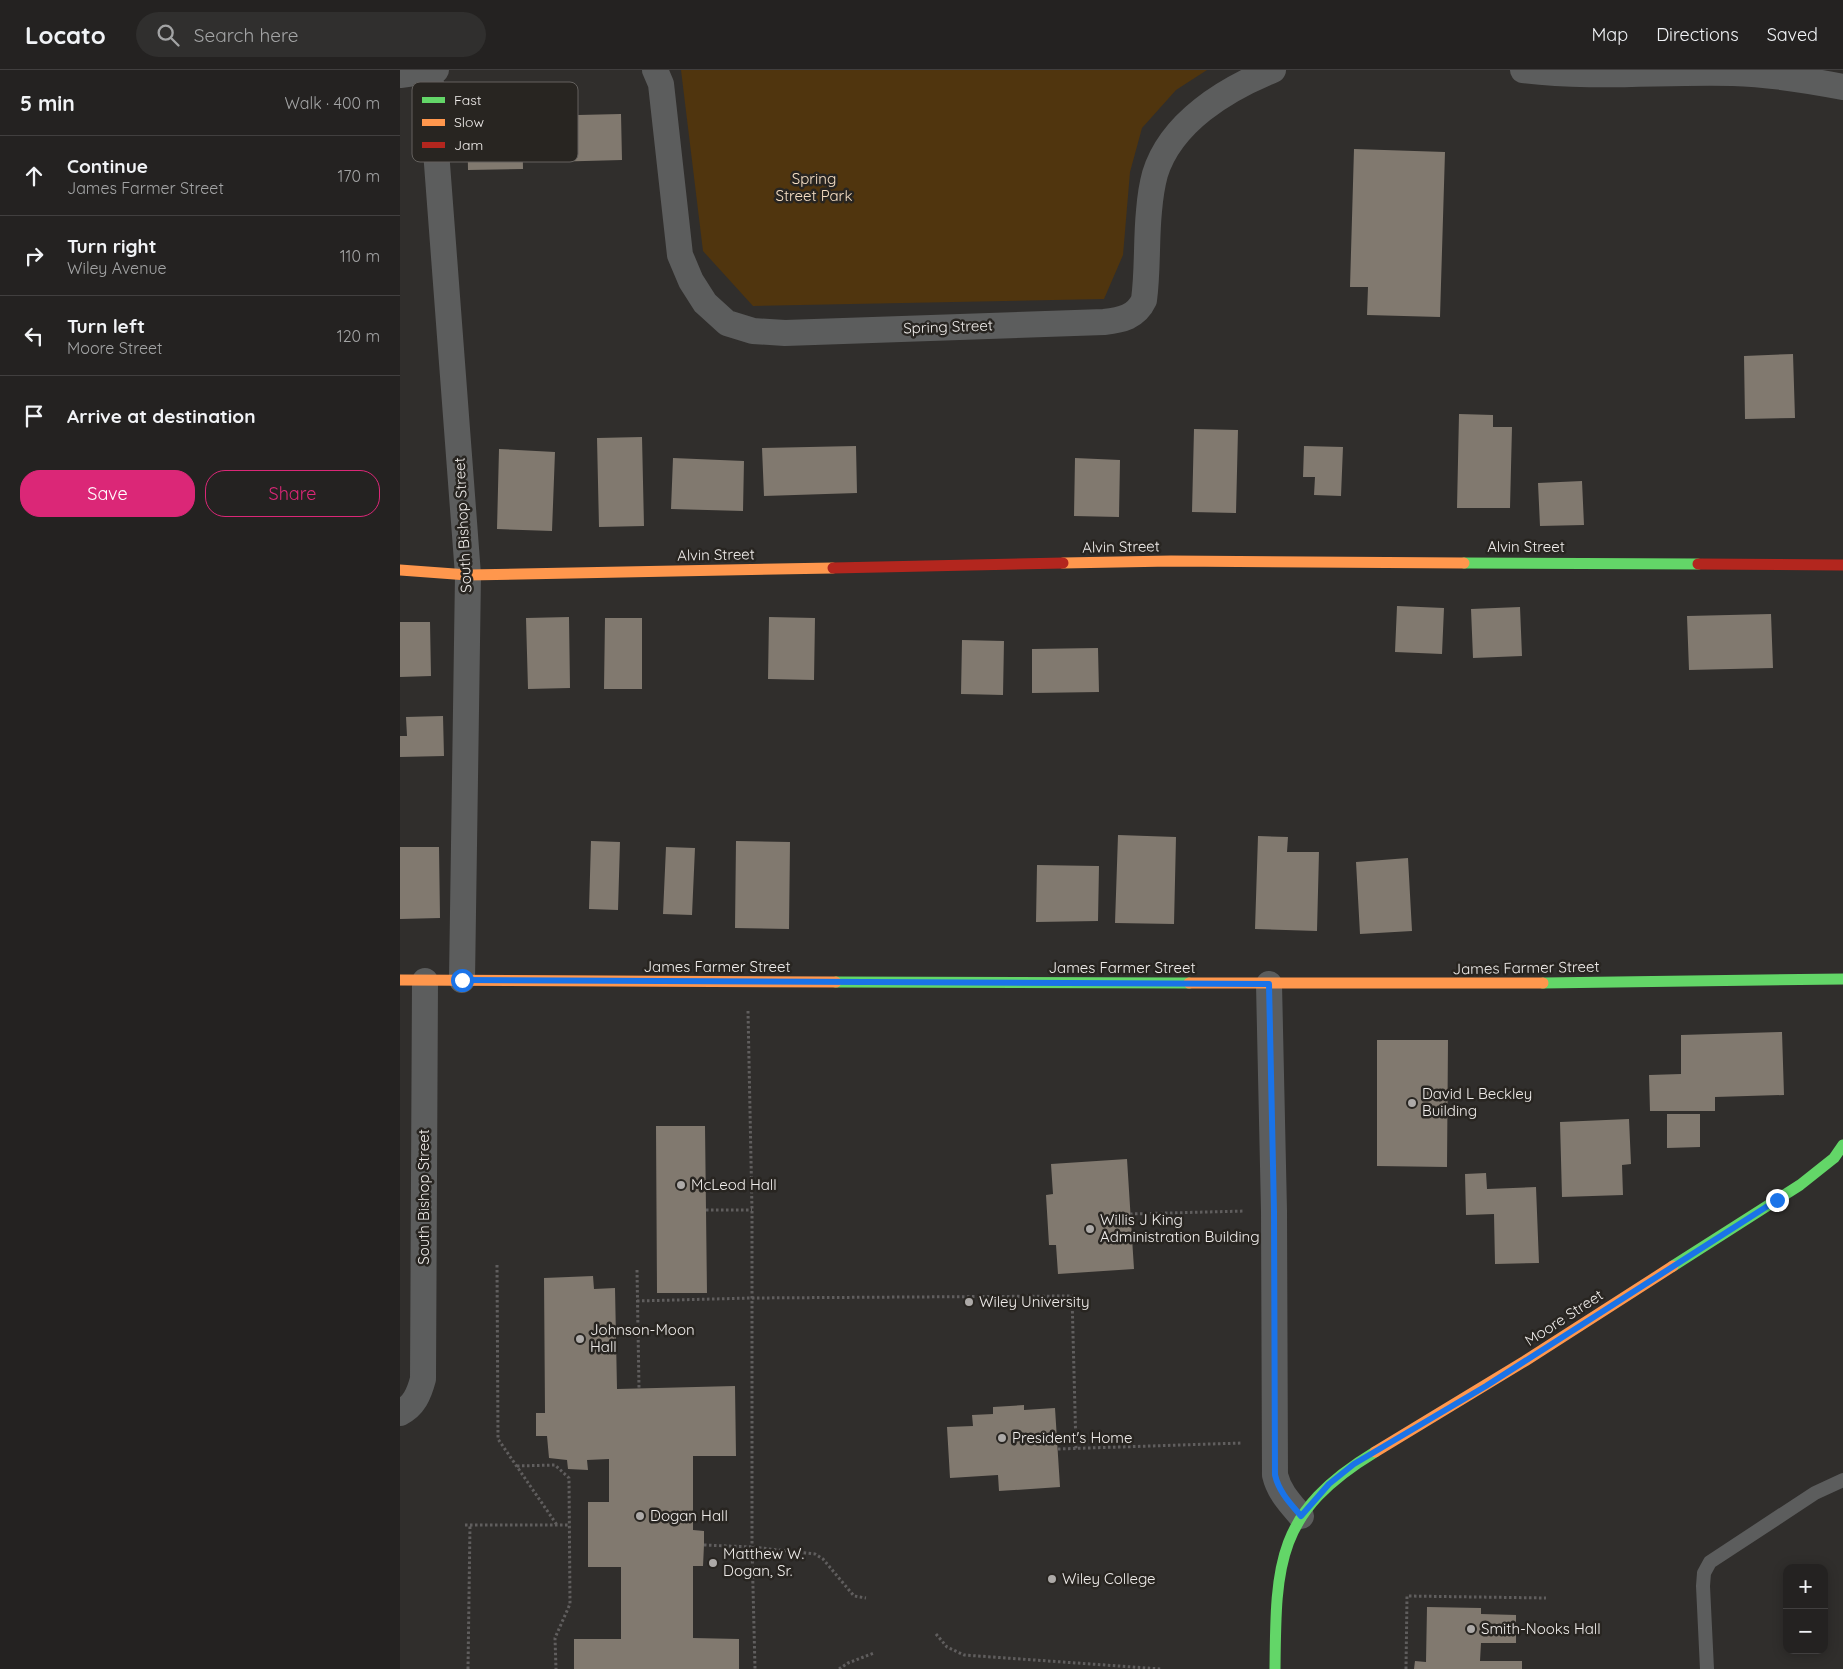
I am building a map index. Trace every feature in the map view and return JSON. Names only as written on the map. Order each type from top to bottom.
[{"type":"street","name":"Spring Street","points":[[655,70],[660,84],[680,255],[691,281],[705,303],[727,323],[753,331],[785,333],[1104,322],[1131,316],[1140,308],[1144,300],[1149,209],[1155,174],[1162,158],[1180,131],[1213,101],[1256,77],[1273,70]]},
{"type":"street","points":[[1523,70],[1562,74],[1751,74],[1786,77],[1843,87]]},
{"type":"street","points":[[400,75],[433,71]]},
{"type":"street","name":"South Bishop Street","points":[[439,162],[468,574],[462,980]]},
{"type":"street","name":"Alvin Street","points":[[400,570],[468,574],[1172,561],[1843,564]]},
{"type":"street","name":"James Farmer Street","points":[[412,981],[1485,984],[1843,979]]},
{"type":"street","name":"South Bishop Street","points":[[404,1411],[420,1392],[423,1379],[412,981]]},
{"type":"street","points":[[1269,984],[1274,1221],[1275,1475],[1282,1494],[1301,1516]]},
{"type":"street","name":"Moore Street","points":[[1275,1669],[1278,1578],[1291,1533],[1301,1516],[1329,1484],[1354,1464],[1486,1386],[1800,1185],[1834,1158],[1843,1145]]},
{"type":"lane","points":[[1707,1669],[1703,1586],[1704,1573],[1710,1562],[1815,1493],[1843,1480]]},
{"type":"path","points":[[748,982],[752,1210],[752,1547],[755,1669]]},
{"type":"path","points":[[706,1210],[752,1210]]},
{"type":"path","points":[[1130,1214],[1247,1211]]},
{"type":"path","points":[[497,1265],[498,1439],[557,1525]]},
{"type":"path","points":[[636,1270],[639,1388]]},
{"type":"path","points":[[637,1301],[751,1298],[1072,1296],[1076,1449]]},
{"type":"path","points":[[1058,1449],[1242,1443]]},
{"type":"path","points":[[517,1466],[555,1465],[569,1478],[570,1604],[556,1638],[556,1669]]},
{"type":"path","points":[[468,1669],[468,1525],[570,1525]]},
{"type":"path","points":[[704,1545],[752,1547],[814,1554],[823,1560],[854,1596],[866,1598]]},
{"type":"path","points":[[1406,1669],[1407,1596],[1546,1598]]},
{"type":"path","points":[[936,1634],[947,1647],[964,1655],[1161,1669]]},
{"type":"path","points":[[839,1669],[848,1663],[874,1653]]},
{"type":"green space","name":"Spring Street Park","points":[[681,70],[1207,70],[1176,90],[1142,128],[1130,172],[1123,255],[1104,299],[753,306],[703,251]]},
{"type":"building","points":[[621,114],[622,160],[578,161],[578,115]]},
{"type":"building","points":[[1354,149],[1445,152],[1440,317],[1367,315],[1368,287],[1350,287]]},
{"type":"building","points":[[468,162],[523,162],[523,169],[468,170]]},
{"type":"building","points":[[1793,354],[1795,418],[1745,419],[1744,356]]},
{"type":"building","points":[[1459,414],[1493,415],[1493,427],[1512,427],[1510,508],[1457,508]]},
{"type":"building","points":[[1194,429],[1238,430],[1236,513],[1192,512]]},
{"type":"building","points":[[642,437],[644,526],[599,527],[597,438]]},
{"type":"building","points":[[856,446],[857,493],[764,496],[762,448]]},
{"type":"building","points":[[1304,446],[1343,447],[1341,496],[1314,495],[1315,477],[1303,477]]},
{"type":"building","points":[[499,449],[555,452],[552,531],[497,529]]},
{"type":"building","points":[[673,458],[744,461],[743,511],[671,509]]},
{"type":"building","points":[[1075,458],[1120,460],[1119,517],[1074,516]]},
{"type":"building","points":[[1582,481],[1584,525],[1540,526],[1538,483]]},
{"type":"building","points":[[1397,606],[1444,608],[1442,654],[1395,652]]},
{"type":"building","points":[[1520,607],[1522,656],[1473,658],[1471,609]]},
{"type":"building","points":[[1771,614],[1773,668],[1689,670],[1687,616]]},
{"type":"building","points":[[569,617],[570,688],[528,689],[526,618]]},
{"type":"building","points":[[769,617],[815,618],[814,680],[768,679]]},
{"type":"building","points":[[605,618],[642,618],[642,689],[604,689]]},
{"type":"building","points":[[400,622],[430,622],[431,676],[400,677]]},
{"type":"building","points":[[962,640],[1004,641],[1003,695],[961,694]]},
{"type":"building","points":[[1098,648],[1099,692],[1032,693],[1032,649]]},
{"type":"building","points":[[443,716],[444,756],[400,757],[400,736],[407,736],[406,717]]},
{"type":"building","points":[[1118,835],[1176,837],[1174,924],[1115,923]]},
{"type":"building","points":[[1258,836],[1288,837],[1287,852],[1319,852],[1317,931],[1255,929]]},
{"type":"building","points":[[591,841],[620,842],[618,910],[589,909]]},
{"type":"building","points":[[736,841],[790,842],[789,929],[735,928]]},
{"type":"building","points":[[400,847],[439,847],[440,918],[400,919]]},
{"type":"building","points":[[666,847],[695,848],[692,915],[663,914]]},
{"type":"building","points":[[1408,858],[1412,931],[1360,934],[1356,862]]},
{"type":"building","points":[[1037,865],[1099,866],[1098,921],[1036,922]]},
{"type":"building","points":[[1782,1032],[1784,1095],[1715,1097],[1715,1111],[1650,1111],[1649,1075],[1681,1074],[1681,1035]]},
{"type":"building","name":"David L Beckley Building","points":[[1377,1040],[1448,1040],[1447,1167],[1377,1166]]},
{"type":"building","points":[[1667,1114],[1700,1114],[1700,1147],[1667,1148]]},
{"type":"building","points":[[1629,1119],[1631,1164],[1622,1165],[1623,1195],[1562,1197],[1560,1122]]},
{"type":"building","name":"McLeod Hall","points":[[656,1126],[705,1126],[707,1293],[657,1293]]},
{"type":"building","name":"Willis J King Administration Building","points":[[1127,1159],[1134,1269],[1058,1274],[1056,1245],[1049,1245],[1046,1195],[1053,1194],[1051,1164]]},
{"type":"building","points":[[1486,1173],[1487,1189],[1536,1187],[1539,1263],[1495,1264],[1494,1214],[1466,1215],[1465,1174]]},
{"type":"building","name":"Dogan Hall","points":[[593,1276],[594,1289],[615,1288],[617,1389],[735,1386],[736,1456],[693,1456],[693,1530],[704,1531],[704,1545],[703,1566],[693,1566],[693,1638],[739,1639],[739,1669],[574,1669],[574,1639],[621,1639],[621,1567],[588,1567],[588,1502],[609,1502],[609,1459],[587,1460],[588,1470],[568,1469],[567,1460],[549,1458],[547,1436],[536,1436],[536,1413],[545,1413],[544,1278]]},
{"type":"building","name":"President's Home","points":[[1024,1405],[1024,1410],[1055,1408],[1060,1487],[999,1491],[998,1475],[950,1478],[947,1427],[973,1426],[972,1415],[993,1414],[993,1407]]},
{"type":"building","name":"Smith-Nooks Hall","points":[[1427,1607],[1481,1608],[1481,1614],[1516,1615],[1516,1643],[1481,1643],[1480,1661],[1522,1661],[1522,1669],[1414,1669],[1415,1661],[1426,1662]]},
{"type":"traffic: fast","points":[[1464,563],[1698,564]]},
{"type":"traffic: fast","points":[[1543,983],[1843,979]]},
{"type":"traffic: fast","points":[[836,982],[1189,983]]},
{"type":"traffic: fast","points":[[1673,1266],[1800,1185],[1834,1158],[1843,1145]]},
{"type":"traffic: fast","points":[[1275,1669],[1277,1599],[1281,1570],[1288,1543],[1300,1519],[1318,1496],[1342,1474],[1375,1452]]},
{"type":"traffic: slow","points":[[1063,563],[1171,561],[1464,563]]},
{"type":"traffic: slow","points":[[400,570],[468,575],[833,568]]},
{"type":"traffic: slow","points":[[400,980],[836,982]]},
{"type":"traffic: slow","points":[[1189,983],[1543,983]]},
{"type":"traffic: slow","points":[[1375,1452],[1525,1361],[1673,1266]]},
{"type":"traffic: jam","points":[[833,568],[1063,563]]},
{"type":"traffic: jam","points":[[1698,564],[1843,565]]},
{"type":"place","name":"David L Beckley Building","points":[[1412,1103]]},
{"type":"place","name":"McLeod Hall","points":[[681,1185]]},
{"type":"place","name":"Willis J King Administration Building","points":[[1090,1229]]},
{"type":"place","name":"Wiley University","points":[[969,1302]]},
{"type":"place","name":"Johnson-Moon Hall","points":[[580,1339]]},
{"type":"place","name":"President's Home","points":[[1002,1438]]},
{"type":"place","name":"Dogan Hall","points":[[640,1516]]},
{"type":"place","name":"Matthew W. Dogan, Sr.","points":[[713,1563]]},
{"type":"place","name":"Wiley College","points":[[1052,1579]]},
{"type":"place","name":"Smith-Nooks Hall","points":[[1471,1629]]},
{"type":"route","points":[[462,980],[1269,984],[1274,1211],[1275,1475],[1282,1494],[1301,1516],[1329,1484],[1354,1464],[1486,1386],[1777,1200]]}]
